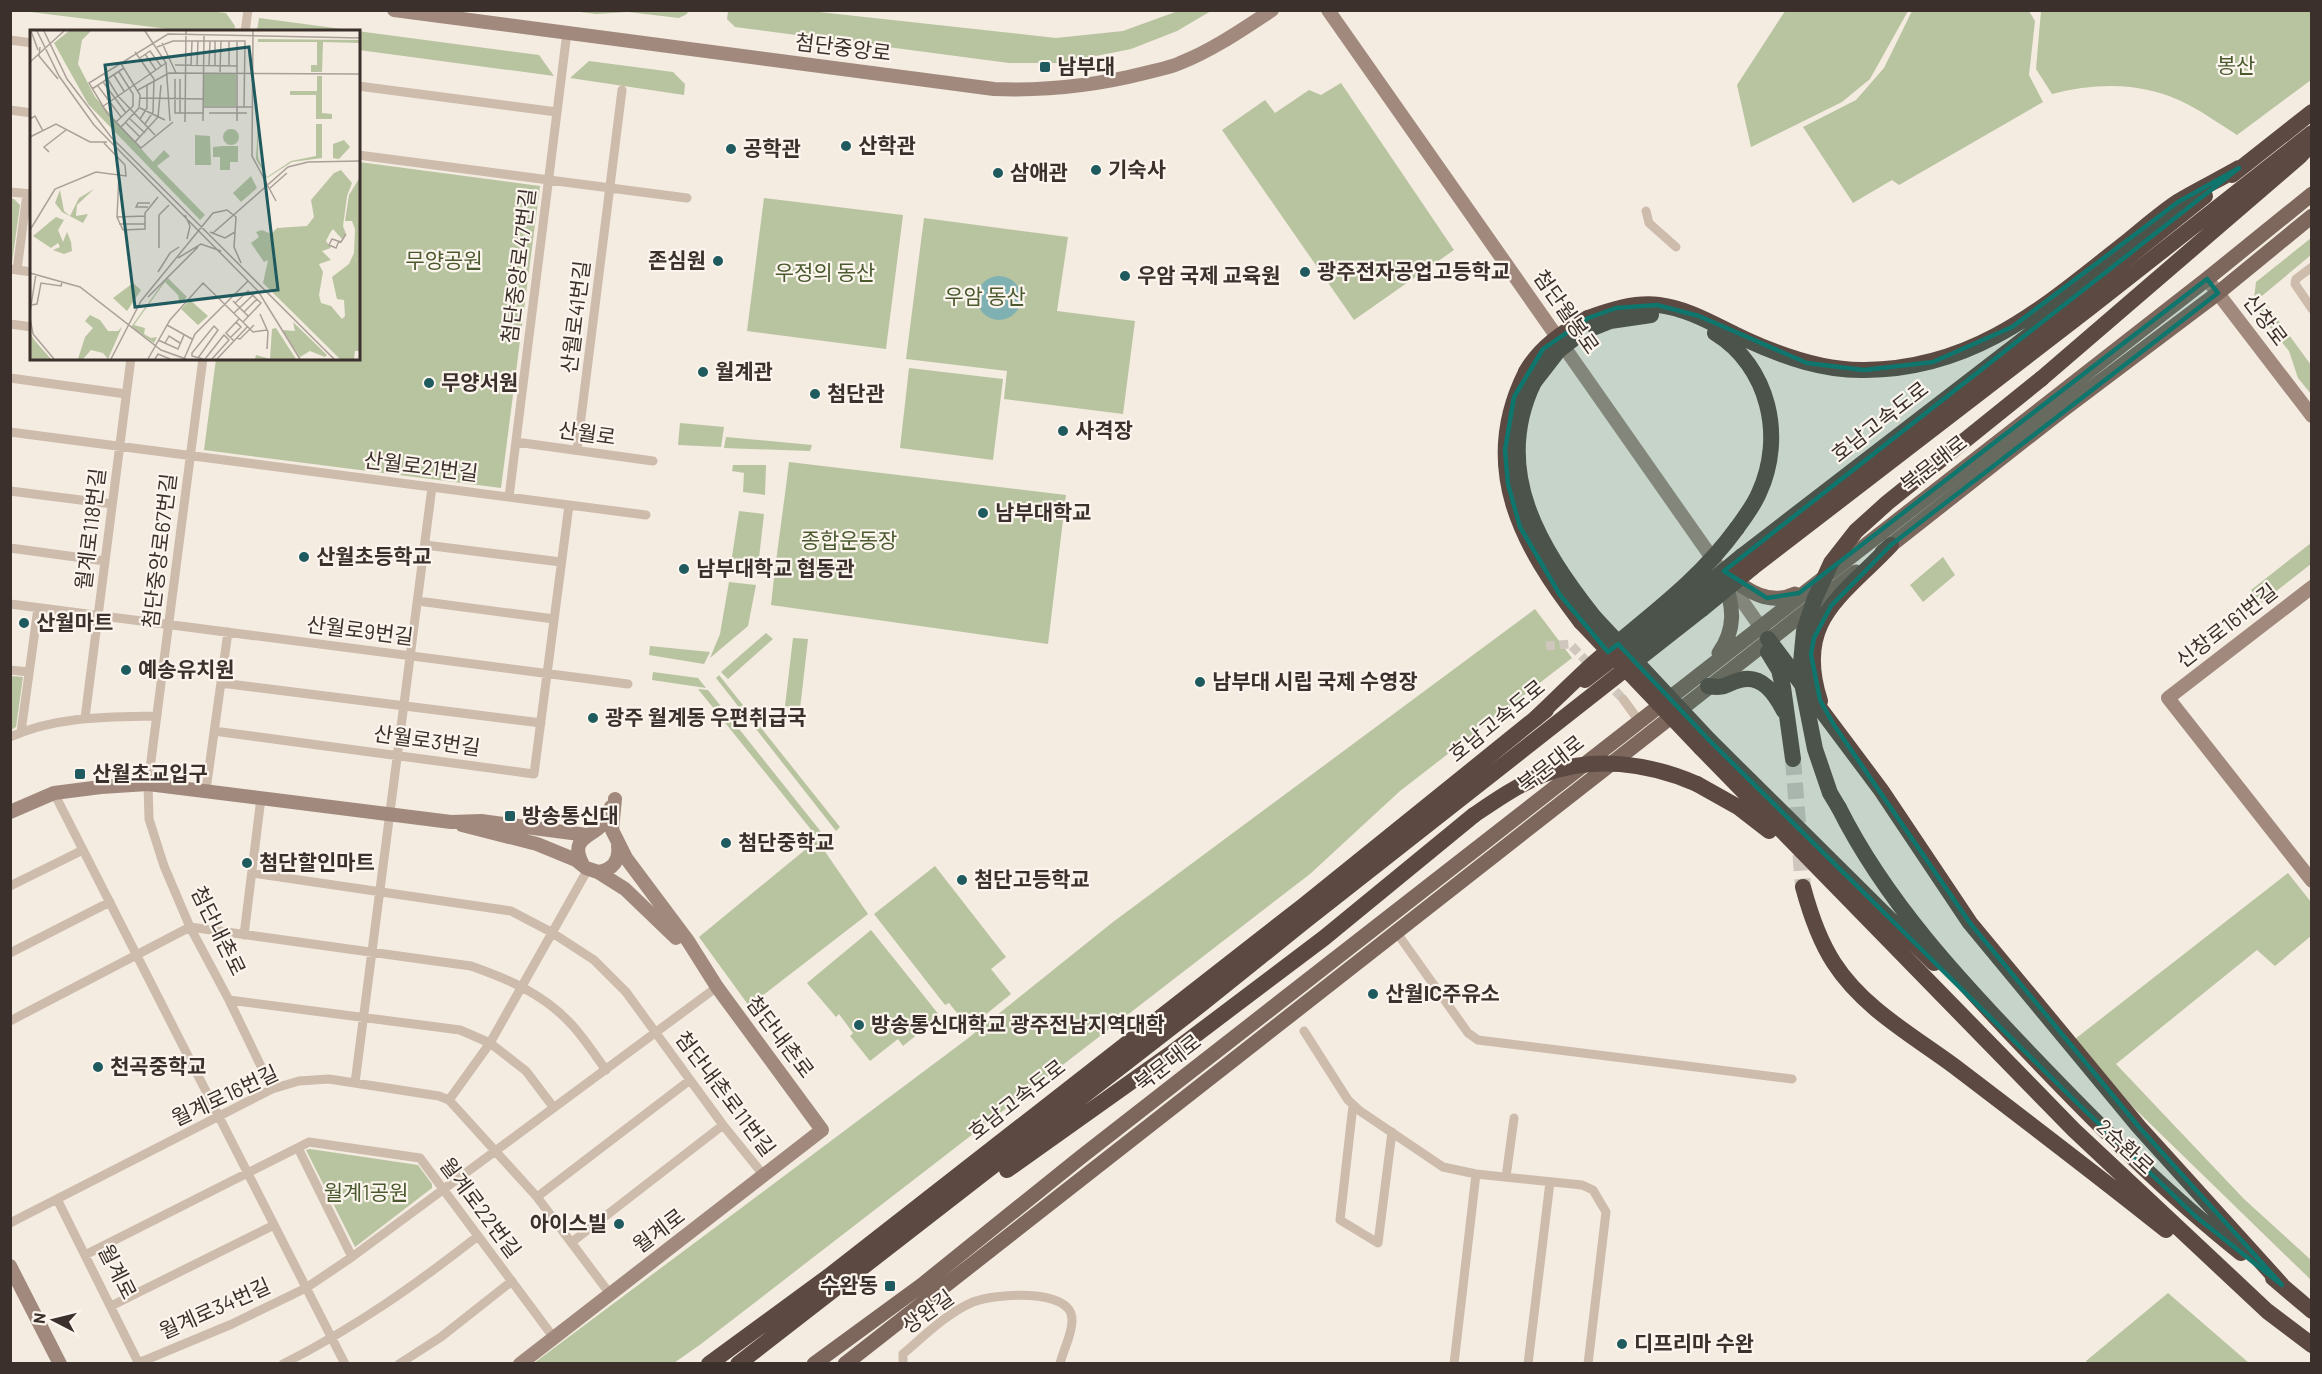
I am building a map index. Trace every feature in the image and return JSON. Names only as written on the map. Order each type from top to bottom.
[{"type":"highway","name":"호남고속도로","points":[[738,1364],[1203,1004],[1747,562],[2312,112]]},
{"type":"highway","name":"호남고속도로","points":[[1747,562],[2091,307],[2312,133]]},
{"type":"highway","points":[[1984,1007],[1901,907],[1863,851],[1830,793],[1815,749],[1800,673],[1804,631],[1815,598],[1831,563],[1856,531],[1887,503],[2041,379],[2299,157],[2312,143]]},
{"type":"highway","points":[[1919,970],[1705,744],[1594,617],[1565,580],[1544,546],[1523,495],[1517,447],[1521,416],[1530,391],[1540,372],[1558,351],[1591,323],[1616,308],[1657,305],[1677,308],[1779,354],[1807,363],[1864,370],[1933,362],[1968,351],[2012,327],[2061,293],[2178,202],[2239,168]]},
{"type":"highway","points":[[1536,718],[1596,662],[1686,587],[1710,562],[1737,528],[1760,492],[1772,448],[1767,404],[1760,382],[1734,346],[1719,334],[1703,325],[1673,316],[1653,315],[1591,323]]},
{"type":"highway","points":[[1834,725],[1820,700],[1816,685],[1811,654],[1814,638],[1831,606],[1891,545]]},
{"type":"highway","name":"호남고속도로","points":[[709,1364],[829,1276],[1303,906],[1536,718],[1698,602]]},
{"type":"highway","points":[[1764,633],[1768,653],[1779,670],[1787,706],[1793,759]]},
{"type":"highway","points":[[1764,633],[1881,790],[1970,923],[2139,1126],[2282,1285]]},
{"type":"highway","points":[[1707,677],[1722,688],[1740,680],[1754,679],[1776,696],[1787,716]]},
{"type":"highway","points":[[1705,744],[1963,992],[1984,1007]]},
{"type":"highway","points":[[839,1287],[906,1247],[1001,1174],[1173,1052],[1324,938],[1474,815],[1519,785],[1544,774],[1594,764],[1618,764],[1658,769],[1712,791],[1758,820],[1919,970]]},
{"type":"highway","points":[[1803,887],[1817,928],[1834,963],[1849,982],[1884,1016],[2081,1161],[2267,1311]]},
{"type":"highway","name":"2순환로","points":[[1919,970],[2074,1130],[2267,1311],[2312,1344]]},
{"type":"highway","name":"2순환로","points":[[1984,1007],[2074,1100],[2187,1209],[2312,1311]]},
{"type":"main road","name":"북문대로","points":[[1764,633],[1814,584],[2207,279],[2312,194]]},
{"type":"main road","name":"북문대로","points":[[847,1363],[1065,1189],[1397,933],[1707,677],[1764,633],[1891,545],[2064,409],[2218,293],[2312,216]]},
{"type":"main road","points":[[1718,566],[1737,582],[1767,598],[1790,597],[1814,584]]},
{"type":"main road","points":[[1707,677],[1728,640],[1733,622],[1731,601],[1718,566]]},
{"type":"main road","name":"북문대로","points":[[814,1364],[922,1285],[1081,1156],[1639,721],[1707,677]]},
{"type":"street","points":[[245,30],[248,10]]},
{"type":"street","name":"첨단중앙로","points":[[394,10],[994,89],[1028,90],[1069,88],[1115,81],[1179,64],[1216,46],[1268,12]]},
{"type":"street","name":"첨단월봉로","points":[[1328,10],[1764,633]]},
{"type":"street","name":"첨단중앙로47번길","points":[[509,497],[567,32]]},
{"type":"street","points":[[10,40],[30,43]]},
{"type":"street","points":[[360,86],[557,112]]},
{"type":"street","name":"산월로41번길","points":[[577,450],[622,90]]},
{"type":"street","points":[[10,110],[30,113]]},
{"type":"street","points":[[360,155],[687,198]]},
{"type":"street","points":[[10,192],[29,194],[14,270],[30,272]]},
{"type":"street","points":[[1646,211],[1649,223],[1676,247]]},
{"type":"street","points":[[2312,267],[2296,279],[2296,287],[2312,309]]},
{"type":"street","name":"신창로","points":[[2207,279],[2312,416]]},
{"type":"street","points":[[10,324],[30,327]]},
{"type":"street","name":"월계로118번길","points":[[85,718],[131,360]]},
{"type":"street","name":"첨단중앙로67번길","points":[[148,784],[203,360]]},
{"type":"street","points":[[10,378],[126,394]]},
{"type":"street","name":"산월로21번길","points":[[10,432],[646,515]]},
{"type":"street","name":"산월로","points":[[516,442],[653,461]]},
{"type":"street","points":[[355,1083],[432,487]]},
{"type":"street","points":[[10,491],[112,504]]},
{"type":"street","points":[[547,674],[568,505]]},
{"type":"street","points":[[425,545],[561,562]]},
{"type":"street","points":[[10,548],[105,561]]},
{"type":"street","name":"신창로161번길","points":[[2312,586],[2168,698],[2312,881]]},
{"type":"street","points":[[418,601],[554,619]]},
{"type":"street","name":"월계로118번길","points":[[10,604],[169,625]]},
{"type":"street","points":[[21,732],[38,608]]},
{"type":"street","name":"산월로9번길","points":[[169,625],[628,684]]},
{"type":"street","points":[[206,790],[228,632]]},
{"type":"street","points":[[10,670],[29,672]]},
{"type":"street","name":"산월로3번길","points":[[214,731],[534,774],[547,674]]},
{"type":"street","points":[[221,683],[541,723]]},
{"type":"street","points":[[1623,699],[1639,721]]},
{"type":"street","points":[[10,737],[21,732],[85,718],[157,716]]},
{"type":"street","points":[[10,812],[54,793],[148,784],[451,822],[537,844],[589,868],[625,889],[659,920],[704,968]]},
{"type":"street","name":"첨단내촌로","points":[[148,784],[149,819],[164,866],[190,927],[229,1000],[272,1089]]},
{"type":"street","name":"월계로34번길","points":[[54,793],[345,1364]]},
{"type":"street","name":"첨단내촌로","points":[[244,935],[261,798]]},
{"type":"street","points":[[615,799],[612,830],[617,843],[619,852],[615,864],[610,869],[589,868],[579,858],[579,845],[603,824],[615,799]]},
{"type":"street","points":[[451,822],[481,822],[590,833],[605,832],[617,843],[639,877],[688,941],[704,968]]},
{"type":"street","points":[[10,886],[83,850]]},
{"type":"street","points":[[589,868],[490,1043],[450,1100],[537,1197],[610,1294]]},
{"type":"street","name":"첨단내촌로11번길","points":[[252,873],[511,911],[551,932],[594,960],[626,992],[723,1125],[765,1177]]},
{"type":"street","points":[[10,953],[110,902]]},
{"type":"street","points":[[10,1021],[190,927],[471,966],[522,986],[550,1004],[572,1025],[606,1070]]},
{"type":"street","points":[[1397,933],[1468,1033],[1478,1040],[1792,1079]]},
{"type":"street","name":"첨단내촌로","points":[[704,968],[822,1130]]},
{"type":"street","name":"첨단내촌로11번길","points":[[443,1189],[717,987]]},
{"type":"street","points":[[229,1000],[460,1030],[490,1043],[526,1071],[554,1108]]},
{"type":"street","points":[[1304,1031],[1353,1105],[1443,1167],[1476,1174],[1582,1185],[1593,1190],[1606,1212],[1588,1364]]},
{"type":"street","name":"월계로16번길","points":[[10,1223],[272,1089],[319,1080],[355,1083],[439,1096],[450,1100]]},
{"type":"street","points":[[537,1197],[690,1080]]},
{"type":"street","points":[[1353,1105],[1340,1220],[1378,1243],[1392,1132]]},
{"type":"street","points":[[1506,1177],[1514,1118]]},
{"type":"street","points":[[572,1242],[723,1125]]},
{"type":"street","name":"월계로","points":[[520,1364],[765,1177],[822,1130]]},
{"type":"street","name":"월계로22번길","points":[[248,1173],[309,1142],[420,1158],[554,1338]]},
{"type":"street","points":[[298,1148],[352,1257]]},
{"type":"street","points":[[85,1255],[248,1173]]},
{"type":"street","points":[[1454,1364],[1476,1174]]},
{"type":"street","points":[[1528,1364],[1550,1182]]},
{"type":"street","name":"월계로34번길","points":[[138,1363],[232,1324],[306,1288],[352,1257],[443,1189]]},
{"type":"street","name":"월계로","points":[[57,1199],[138,1363]]},
{"type":"street","points":[[111,1306],[274,1225]]},
{"type":"street","points":[[283,1364],[332,1339],[406,1292],[478,1236]]},
{"type":"street","points":[[10,1266],[60,1364]]},
{"type":"street","points":[[399,1364],[441,1337],[512,1281]]},
{"type":"street","name":"상완길","points":[[903,1364],[903,1354],[935,1326],[972,1302],[990,1297],[1024,1296],[1050,1298],[1069,1309],[1072,1319],[1060,1364]]},
{"type":"street","points":[[838,1346],[847,1363]]},
{"type":"highlighted area","points":[[2239,168],[1724,571],[1767,598],[1799,593],[2207,279],[2218,293],[1891,545],[1831,606],[1814,638],[1811,654],[1820,700],[1834,725],[1970,923],[2139,1127],[2282,1285],[2195,1216],[2074,1100],[1709,740],[1618,644],[1608,652],[1560,595],[1520,527],[1508,484],[1505,450],[1514,397],[1543,349],[1588,318],[1616,308],[1657,305],[1699,316],[1807,363],[1864,370],[1933,362],[2012,327],[2178,202]]},
{"type":"green space","points":[[22,11],[210,11],[226,13],[235,26],[234,30],[177,30]]},
{"type":"green space","points":[[572,11],[688,11],[679,18],[628,12],[596,14]]},
{"type":"green space","points":[[728,11],[810,11],[1056,38],[1123,31],[1178,11],[1211,11],[1177,31],[1131,49],[1061,63],[1009,63],[735,27],[727,19]]},
{"type":"green space","points":[[1785,11],[1908,11],[1870,79],[1842,102],[1751,147],[1737,85]]},
{"type":"green space","points":[[1912,11],[2029,11],[2035,21],[2029,75],[2043,102],[1899,185],[1892,180],[1853,203],[1803,127],[1856,100],[1884,68]]},
{"type":"green space","name":"봉산","points":[[2041,11],[2311,11],[2311,80],[2237,135],[2189,105],[2172,97],[2139,88],[2087,87],[2052,94],[2036,69]]},
{"type":"green space","points":[[259,18],[350,30],[257,30]]},
{"type":"green space","points":[[360,31],[539,55],[554,76],[360,50]]},
{"type":"green space","points":[[589,61],[673,72],[685,84],[684,95],[570,78]]},
{"type":"green space","points":[[1341,83],[1454,250],[1354,320],[1222,130],[1265,100],[1275,113],[1309,90],[1321,95]]},
{"type":"green space","name":"무양공원","points":[[360,162],[540,186],[501,488],[204,450],[216,360],[360,360]]},
{"type":"green space","points":[[11,198],[20,205],[12,263],[10,263]]},
{"type":"green space","name":"우정의 동산","points":[[764,198],[903,215],[886,349],[747,331]]},
{"type":"green space","name":"우암 동산","points":[[924,218],[1068,237],[1057,311],[1135,321],[1123,414],[1004,399],[1007,371],[906,359]]},
{"type":"green space","points":[[2311,238],[2311,255],[2257,300],[2254,299],[2256,282]]},
{"type":"green space","points":[[2265,302],[2311,365],[2311,394],[2298,378],[2289,351],[2259,314],[2260,307]]},
{"type":"green space","points":[[909,368],[1003,379],[993,460],[900,448]]},
{"type":"green space","points":[[680,423],[724,427],[721,447],[678,445]]},
{"type":"green space","points":[[726,437],[812,445],[810,451],[724,448]]},
{"type":"green space","name":"종합운동장","points":[[789,462],[1066,495],[1048,644],[771,605]]},
{"type":"green space","points":[[733,465],[766,465],[765,495],[743,492],[744,473],[732,471]]},
{"type":"green space","points":[[739,511],[764,514],[758,567],[731,563]]},
{"type":"green space","points":[[2311,543],[2311,564],[2261,603],[2251,590]]},
{"type":"green space","points":[[1943,557],[1955,575],[1923,602],[1910,585]]},
{"type":"green space","points":[[729,582],[756,585],[748,626],[710,658],[720,634]]},
{"type":"green space","points":[[1535,609],[1572,658],[1400,791],[1310,874],[701,1344],[674,1363],[534,1363],[967,1039],[1113,922]]},
{"type":"green space","points":[[766,633],[773,639],[728,679],[721,672]]},
{"type":"green space","points":[[793,638],[808,639],[800,709],[785,706]]},
{"type":"green space","points":[[650,646],[710,652],[704,664],[649,655]]},
{"type":"green space","points":[[653,672],[698,678],[706,688],[652,680]]},
{"type":"green space","points":[[719,675],[840,827],[836,831],[716,678]]},
{"type":"green space","points":[[11,676],[23,677],[16,727],[11,730]]},
{"type":"green space","points":[[698,689],[708,690],[826,838],[821,842]]},
{"type":"green space","points":[[817,840],[868,914],[749,1006],[699,937]]},
{"type":"green space","points":[[935,866],[1006,957],[991,969],[1011,994],[969,1028],[949,1003],[945,1005],[874,914]]},
{"type":"green space","points":[[2288,873],[2311,902],[2311,936],[2275,966],[2257,950],[2116,1064],[2244,1199],[2311,1260],[2311,1280],[2133,1107],[2075,1039]]},
{"type":"green space","points":[[871,930],[940,1016],[903,1046],[898,1039],[870,1061],[850,1036],[853,1033],[839,1014],[836,1017],[807,983]]},
{"type":"green space","name":"월계1공원","points":[[306,1150],[418,1165],[432,1184],[432,1188],[355,1247]]},
{"type":"green space","points":[[2168,1293],[2249,1363],[2087,1363],[2086,1361]]},
{"type":"water","points":[[999,276],[1014,283],[1021,298],[1014,313],[999,320],[984,313],[977,298],[984,283]]},
{"type":"tunnel","points":[[1546,646],[1570,644],[1592,667]]},
{"type":"tunnel","points":[[1606,681],[1623,699]]},
{"type":"tunnel","points":[[1793,759],[1803,887]]},
{"type":"place","name":"남부대","points":[[1045,67]]},
{"type":"place","name":"산학관","points":[[846,146]]},
{"type":"place","name":"공학관","points":[[731,149]]},
{"type":"place","name":"기숙사","points":[[1096,170]]},
{"type":"place","name":"삼애관","points":[[998,173]]},
{"type":"place","name":"존심원","points":[[718,261]]},
{"type":"place","name":"광주전자공업고등학교","points":[[1305,272]]},
{"type":"place","name":"우암 국제 교육원","points":[[1125,276]]},
{"type":"place","name":"월계관","points":[[703,372]]},
{"type":"place","name":"무양서원","points":[[429,383]]},
{"type":"place","name":"첨단관","points":[[815,394]]},
{"type":"place","name":"사격장","points":[[1063,431]]},
{"type":"place","name":"남부대학교","points":[[983,513]]},
{"type":"place","name":"산월초등학교","points":[[304,557]]},
{"type":"place","name":"남부대학교 협동관","points":[[684,569]]},
{"type":"place","name":"산월마트","points":[[24,623]]},
{"type":"place","name":"예송유치원","points":[[126,670]]},
{"type":"place","name":"남부대 시립 국제 수영장","points":[[1200,682]]},
{"type":"place","name":"광주 월계동 우편취급국","points":[[593,718]]},
{"type":"place","name":"산월초교입구","points":[[80,774]]},
{"type":"place","name":"방송통신대","points":[[510,816]]},
{"type":"place","name":"첨단중학교","points":[[726,843]]},
{"type":"place","name":"첨단할인마트","points":[[247,863]]},
{"type":"place","name":"첨단고등학교","points":[[962,880]]},
{"type":"place","name":"산월IC주유소","points":[[1373,994]]},
{"type":"place","name":"방송통신대학교 광주전남지역대학","points":[[859,1025]]},
{"type":"place","name":"천곡중학교","points":[[98,1067]]},
{"type":"place","name":"아이스빌","points":[[619,1224]]},
{"type":"place","name":"수완동","points":[[890,1286]]},
{"type":"place","name":"디프리마 수완","points":[[1622,1344]]}]
